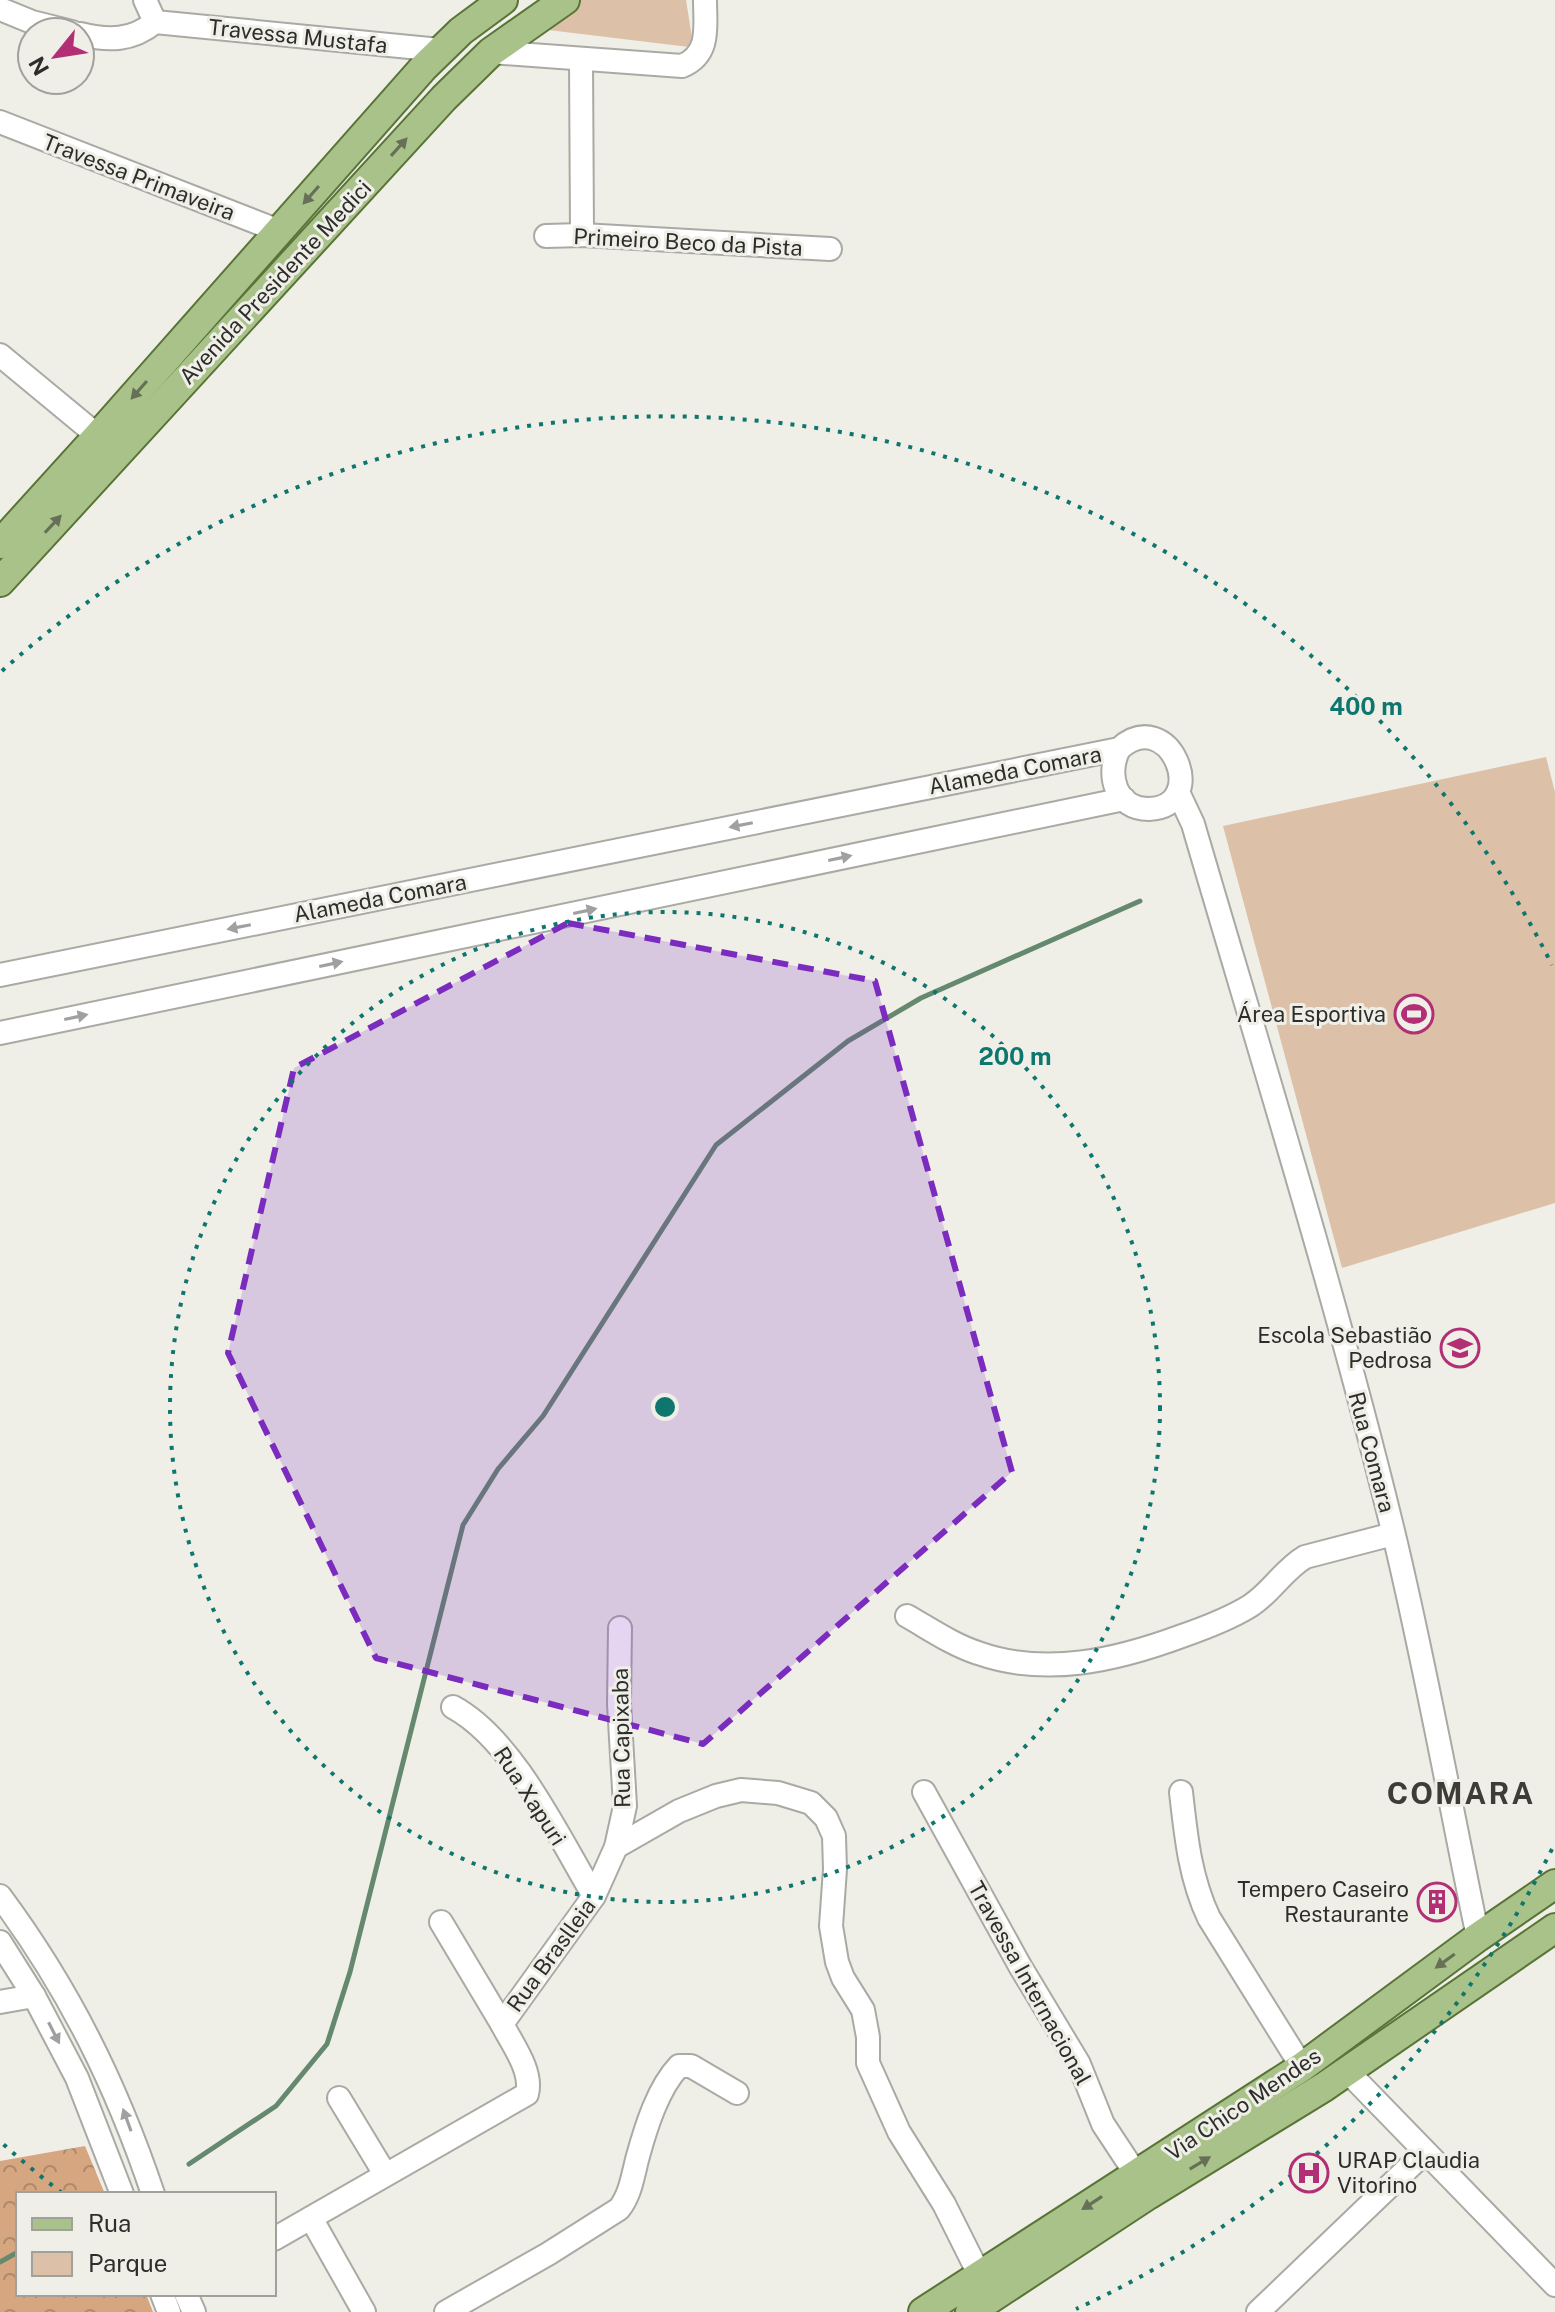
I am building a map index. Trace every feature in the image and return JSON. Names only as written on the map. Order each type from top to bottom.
[{"type":"main road","name":"Avenida Presidente Medici","points":[[0,544],[440,50],[503,0]]},
{"type":"main road","name":"Avenida Presidente Medici","points":[[0,582],[444,98],[491,52],[565,0]]},
{"type":"main road","name":"Via Chico Mendes","points":[[923,2312],[1302,2067],[1555,1884]]},
{"type":"main road","name":"Via Chico Mendes","points":[[970,2312],[1148,2195],[1347,2071],[1555,1928]]},
{"type":"street","points":[[145,0],[155,22]]},
{"type":"street","points":[[491,52],[674,67],[689,63],[702,51],[706,38],[705,0]]},
{"type":"street","name":"Travessa Mustafa","points":[[96,36],[132,37],[155,22],[440,50]]},
{"type":"street","points":[[581,59],[582,235]]},
{"type":"street","name":"Travessa Primaveira","points":[[0,122],[279,231]]},
{"type":"street","name":"Primeiro Beco da Pista","points":[[546,236],[582,235],[830,249]]},
{"type":"street","points":[[0,355],[98,436]]},
{"type":"street","name":"Alameda Comara","points":[[0,975],[1119,749],[1137,739],[1158,741],[1168,747],[1180,765],[1178,792]]},
{"type":"street","points":[[1119,749],[1112,770],[1113,781],[1124,799],[1133,805],[1153,809],[1171,800],[1178,792]]},
{"type":"street","name":"Rua Comara","points":[[1178,792],[1193,824],[1318,1248],[1393,1534],[1478,1937]]},
{"type":"street","points":[[0,1033],[1124,799]]},
{"type":"street","points":[[907,1616],[978,1653],[1016,1662],[1098,1662],[1148,1649],[1214,1624],[1250,1605],[1293,1564],[1305,1557],[1393,1534]]},
{"type":"street","name":"Rua Capixaba","points":[[616,1847],[625,1806],[619,1704],[620,1628]]},
{"type":"street","name":"Rua Xapuri","points":[[453,1707],[478,1724],[520,1772],[594,1896]]},
{"type":"street","points":[[616,1847],[679,1811],[741,1790],[778,1793],[811,1803],[826,1818],[834,1836],[833,1938],[843,1978],[863,2010],[868,2037],[868,2063],[899,2132],[944,2204],[979,2274]]},
{"type":"street","name":"Travessa Internacional","points":[[924,1792],[1020,1966],[1079,2064],[1103,2124],[1136,2174]]},
{"type":"street","points":[[1181,1792],[1189,1857],[1200,1900],[1302,2067]]},
{"type":"street","name":"Rua Braslleia","points":[[276,2238],[527,2094],[527,2077],[502,2024],[594,1896],[616,1847]]},
{"type":"street","points":[[0,1896],[35,1943],[100,2058],[120,2101],[148,2192]]},
{"type":"street","points":[[441,1922],[502,2024]]},
{"type":"street","points":[[0,1942],[34,1996],[87,2100],[121,2192]]},
{"type":"street","points":[[0,2002],[34,1996]]},
{"type":"street","points":[[446,2312],[619,2209],[626,2201],[639,2153],[667,2078],[679,2066],[691,2066],[737,2093]]},
{"type":"street","points":[[1347,2071],[1555,2285]]},
{"type":"street","points":[[339,2098],[385,2174]]},
{"type":"street","points":[[1258,2312],[1424,2153]]},
{"type":"street","points":[[311,2218],[364,2312]]},
{"type":"highlighted area","points":[[568,923],[875,981],[1012,1472],[703,1744],[376,1658],[228,1353],[294,1068]]},
{"type":"green space","points":[[578,0],[686,0],[692,38],[689,47],[540,29]]},
{"type":"green space","name":"Área Esportiva","points":[[1546,757],[1555,792],[1555,1203],[1342,1268],[1223,826]]},
{"type":"green space","points":[[85,2146],[104,2192],[16,2192],[16,2296],[147,2296],[153,2312],[0,2312],[0,2161]]},
{"type":"waterway","points":[[189,2164],[276,2106],[327,2044],[350,1972],[463,1525],[498,1469],[543,1416],[716,1145],[848,1041],[921,998],[1140,901]]},
{"type":"waterway","points":[[0,2262],[16,2253]]},
{"type":"place","name":"Área Esportiva","points":[[1414,1014]]},
{"type":"place","name":"Escola Sebastião Pedrosa","points":[[1460,1348]]},
{"type":"place","name":"Tempero Caseiro Restaurante","points":[[1437,1902]]},
{"type":"place","name":"URAP Claudia Vitorino","points":[[1309,2173]]},
{"type":"district","name":"COMARA","points":[[1461,1793]]}]
